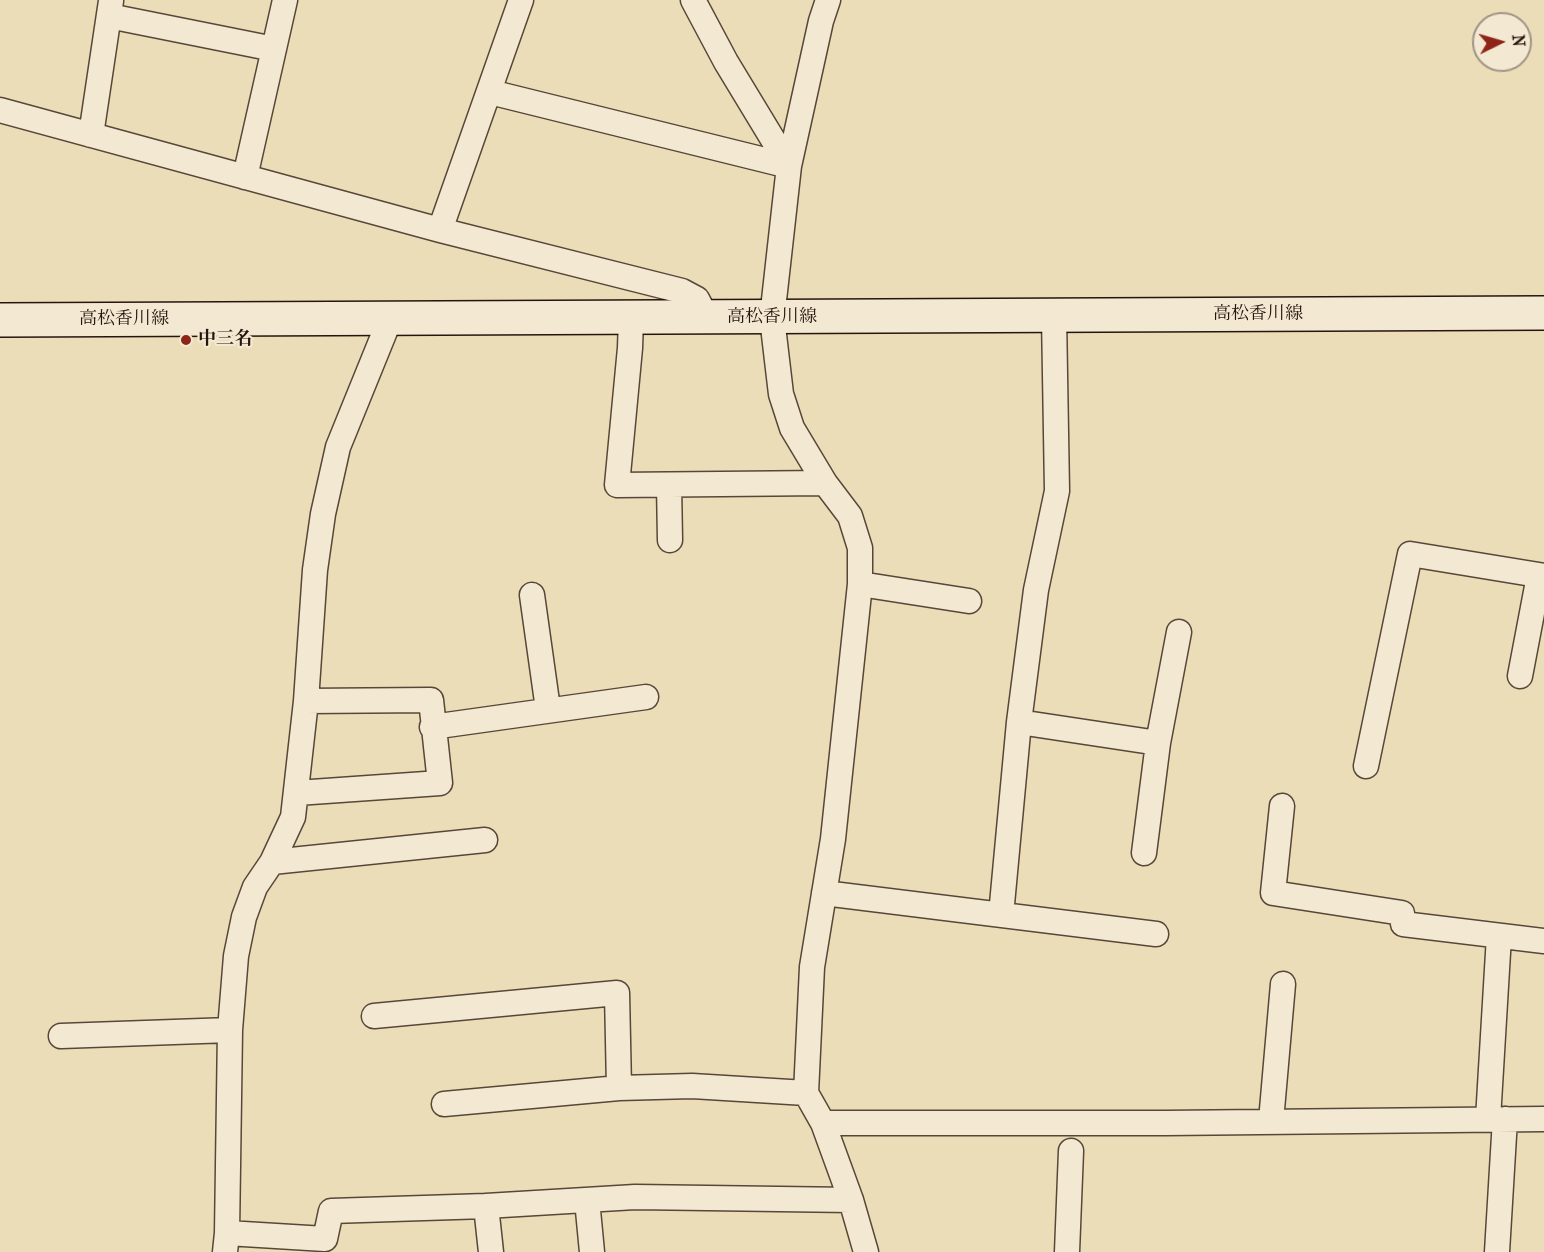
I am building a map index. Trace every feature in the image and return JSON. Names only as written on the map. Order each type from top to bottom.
[{"type":"main road","name":"高松香川線","points":[[0,320],[1544,314]]},
{"type":"street","points":[[245,177],[285,0]]},
{"type":"street","points":[[440,230],[521,0]]},
{"type":"street","points":[[693,0],[726,62],[789,166]]},
{"type":"street","points":[[828,0],[821,21],[789,166],[772,318],[781,394],[792,428],[825,483],[850,516],[860,548],[860,584],[833,839],[812,967],[807,1093],[823,1123],[851,1200],[866,1252]]},
{"type":"street","points":[[91,135],[110,8],[274,49]]},
{"type":"street","points":[[490,92],[789,166]]},
{"type":"street","points":[[0,110],[440,230],[682,291],[697,299],[707,318]]},
{"type":"street","points":[[1001,915],[1018,722],[1036,590],[1057,491],[1054,316]]},
{"type":"street","points":[[390,319],[338,447],[323,514],[315,570],[306,701],[293,817],[272,862],[255,887],[244,917],[236,956],[230,1030],[226,1243],[325,1239],[331,1211],[486,1206],[635,1197],[851,1200]]},
{"type":"street","points":[[631,319],[617,485],[825,483]]},
{"type":"street","points":[[669,485],[670,540]]},
{"type":"street","points":[[1366,766],[1410,554],[1542,576],[1520,676]]},
{"type":"street","points":[[860,584],[969,601]]},
{"type":"street","points":[[532,595],[548,709]]},
{"type":"street","points":[[1144,853],[1158,743],[1179,632]]},
{"type":"street","points":[[432,727],[646,697]]},
{"type":"street","points":[[297,793],[440,783],[432,727],[431,700],[306,701]]},
{"type":"street","points":[[1018,722],[1158,743]]},
{"type":"street","points":[[1282,806],[1273,893],[1402,913],[1403,924],[1544,941]]},
{"type":"street","points":[[272,862],[485,840]]},
{"type":"street","points":[[824,893],[1156,934]]},
{"type":"street","points":[[1497,1252],[1499,936]]},
{"type":"street","points":[[1271,1121],[1283,984]]},
{"type":"street","points":[[374,1016],[617,993],[619,1088]]},
{"type":"street","points":[[61,1036],[230,1030]]},
{"type":"street","points":[[444,1104],[619,1088],[692,1086],[807,1093]]},
{"type":"street","points":[[823,1123],[1544,1119]]},
{"type":"street","points":[[1067,1252],[1071,1151]]},
{"type":"street","points":[[587,1200],[592,1252]]},
{"type":"street","points":[[486,1206],[491,1252]]},
{"type":"place","name":"中三名","points":[[186,340]]}]
